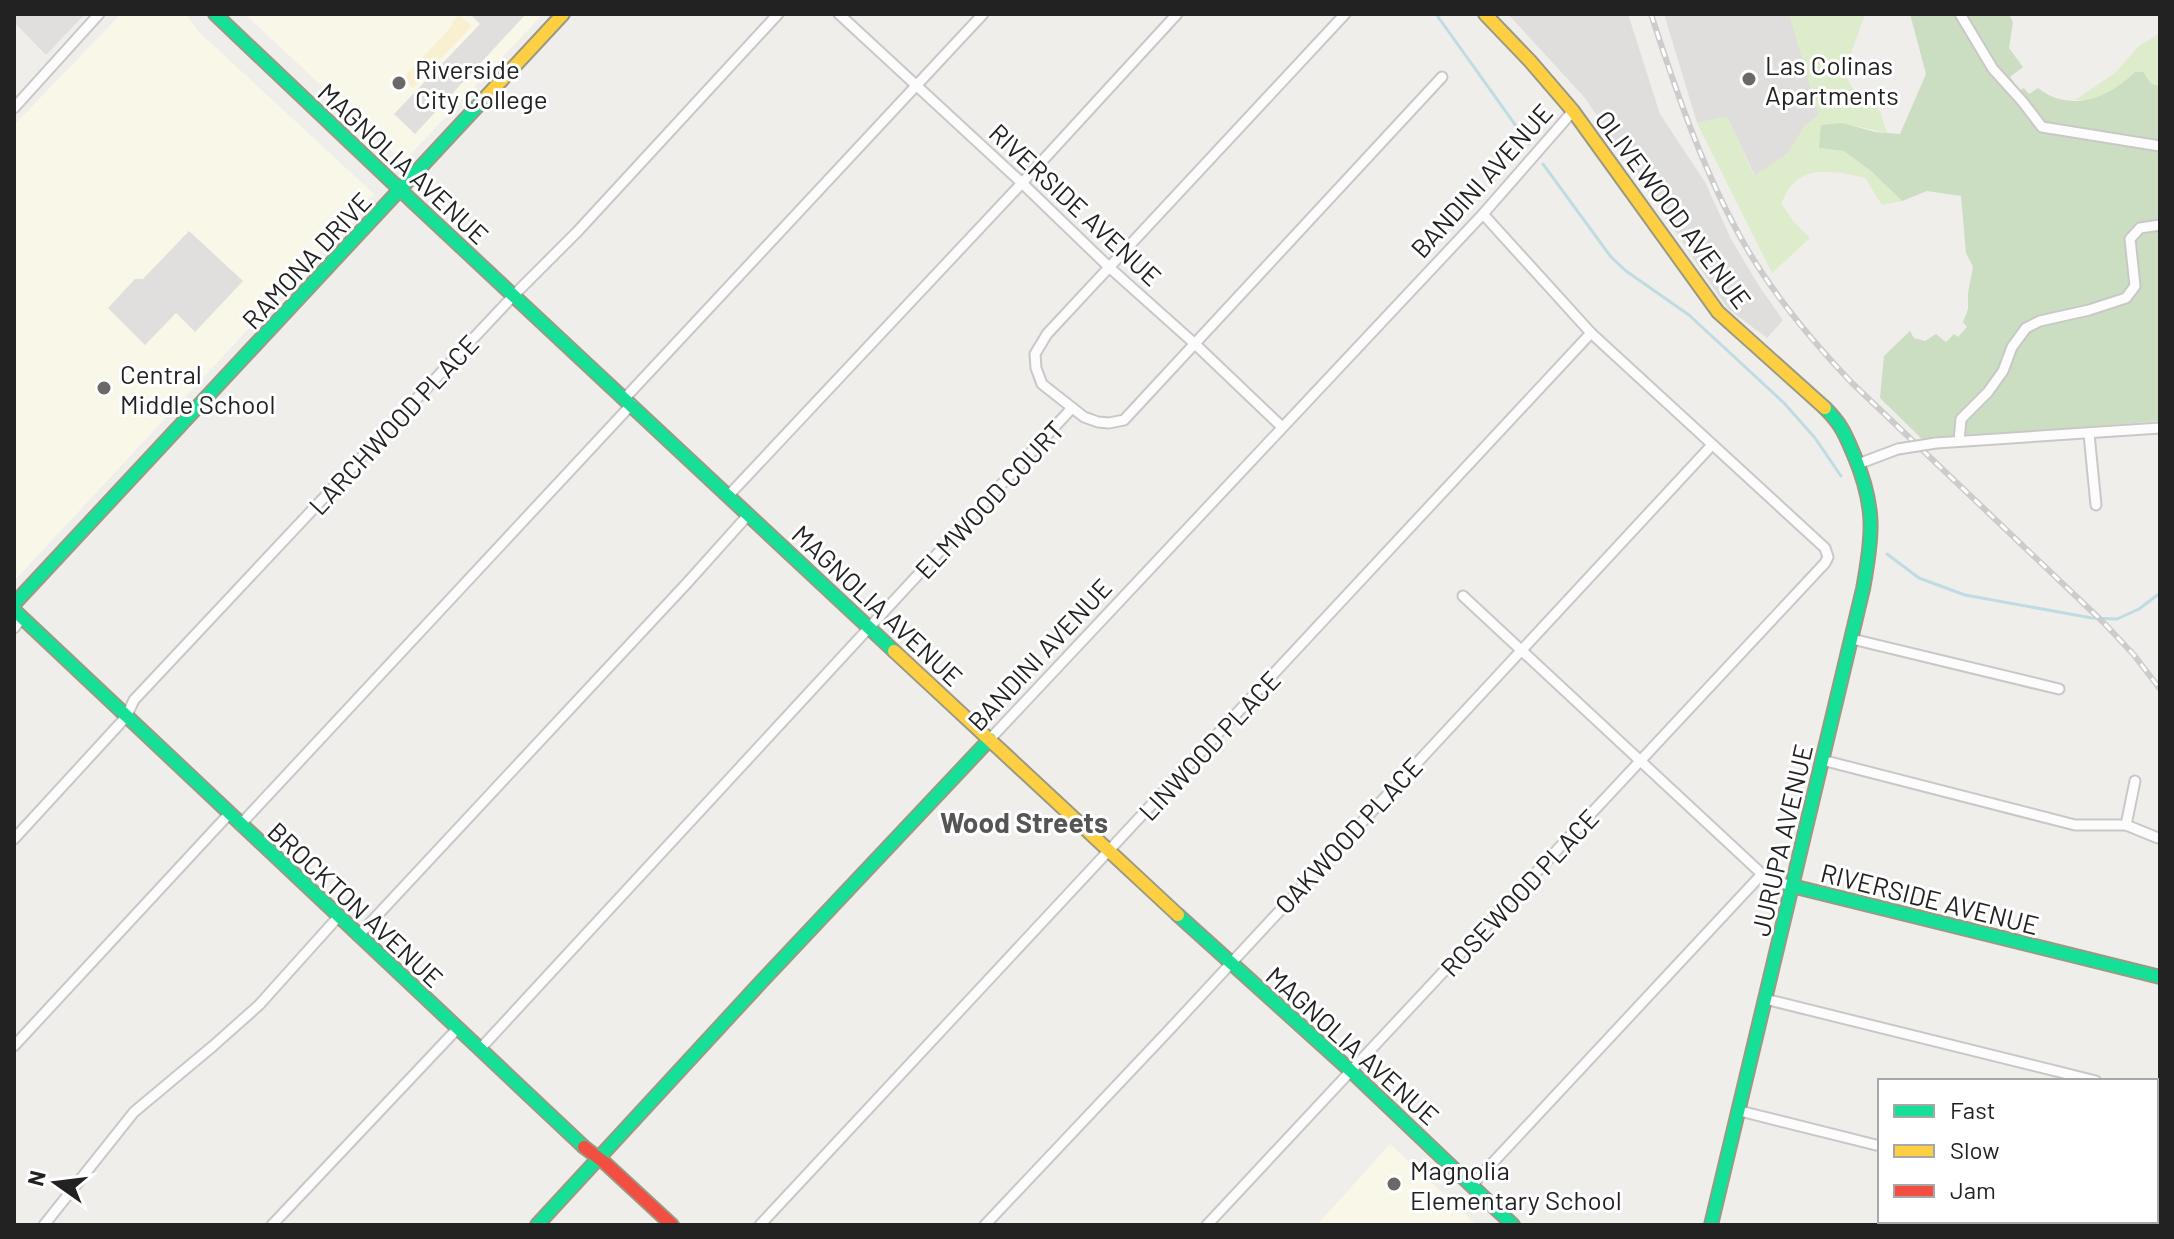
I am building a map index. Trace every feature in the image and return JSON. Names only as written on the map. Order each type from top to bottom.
[{"type":"main road","name":"MAGNOLIA AVENUE","points":[[215,14],[1513,1225]]},
{"type":"main road","name":"RAMONA DRIVE","points":[[16,615],[563,14]]},
{"type":"main road","name":"OLIVEWOOD AVENUE","points":[[1485,14],[1573,111],[1718,312],[1840,423],[1858,464]]},
{"type":"main road","name":"JURUPA AVENUE","points":[[1711,1225],[1869,559],[1870,505],[1858,464]]},
{"type":"main road","name":"BROCKTON AVENUE","points":[[16,615],[457,1029],[672,1225]]},
{"type":"main road","name":"BANDINI AVENUE","points":[[537,1225],[597,1157],[990,739]]},
{"type":"main road","name":"RIVERSIDE AVENUE","points":[[1792,886],[2160,977]]},
{"type":"street","points":[[14,108],[99,14]]},
{"type":"street","name":"LARCHWOOD PLACE","points":[[14,839],[126,717],[134,700],[514,295],[577,232],[778,14]]},
{"type":"street","name":"RIVERSIDE AVENUE","points":[[839,14],[1281,426]]},
{"type":"street","points":[[240,825],[983,14]]},
{"type":"street","points":[[729,495],[1177,14]]},
{"type":"street","name":"ELMWOOD COURT","points":[[480,1049],[1072,408],[1042,384],[1036,368],[1035,354],[1047,334],[1345,14]]},
{"type":"street","points":[[1960,14],[1993,69],[2042,127],[2160,146]]},
{"type":"street","points":[[1072,408],[1098,422],[1124,420],[1442,77]]},
{"type":"street","name":"BANDINI AVENUE","points":[[990,739],[1483,214],[1573,111]]},
{"type":"street","points":[[1483,214],[1591,333],[1712,445]]},
{"type":"street","points":[[1959,441],[1961,419],[1988,392],[2026,328],[2040,321],[2126,298],[2135,286],[2130,239],[2140,228],[2160,225]]},
{"type":"street","name":"LINWOOD PLACE","points":[[760,1225],[1591,333]]},
{"type":"street","points":[[1858,464],[1898,449],[1936,443],[2160,428]]},
{"type":"street","points":[[2089,434],[2096,505]]},
{"type":"street","name":"ROSEWOOD PLACE","points":[[1207,1225],[1825,563],[1828,557],[1825,548],[1712,445]]},
{"type":"street","name":"OAKWOOD PLACE","points":[[985,1225],[1712,445]]},
{"type":"street","points":[[358,936],[749,514]]},
{"type":"street","name":"RIVERSIDE AVENUE","points":[[1463,596],[1762,874],[1792,886]]},
{"type":"street","points":[[1852,639],[2059,689]]},
{"type":"street","points":[[1822,760],[2075,825],[2126,825],[2158,838]]},
{"type":"street","points":[[2126,825],[2135,781]]},
{"type":"street","points":[[14,1046],[229,814]]},
{"type":"street","points":[[1472,1185],[1762,874]]},
{"type":"street","points":[[44,1225],[134,1112],[259,1005],[339,916]]},
{"type":"street","points":[[1765,999],[2088,1079]]},
{"type":"street","points":[[272,1225],[457,1029]]},
{"type":"street","points":[[1740,1111],[1878,1146]]},
{"type":"shaded area","points":[[14,14],[84,15],[46,55],[14,22]]},
{"type":"shaded area","name":"Central Middle School","points":[[121,14],[186,14],[199,32],[374,194],[14,581],[14,125]]},
{"type":"shaded area","name":"Riverside City College","points":[[245,14],[543,14],[402,161]]},
{"type":"shaded area","points":[[470,14],[526,14],[415,134],[394,114],[480,24]]},
{"type":"shaded area","points":[[1508,14],[1628,14],[1660,114],[1705,182],[1731,239],[1783,320],[1767,338],[1727,308],[1585,98]]},
{"type":"shaded area","points":[[1664,14],[1790,14],[1819,115],[1805,126],[1787,154],[1755,176],[1727,117],[1697,123]]},
{"type":"shaded area","points":[[189,231],[243,281],[195,332],[176,313],[145,345],[108,308],[135,279],[143,279]]},
{"type":"shaded area","name":"Magnolia Elementary School","points":[[1390,1144],[1477,1225],[1317,1225]]},
{"type":"green space","points":[[1789,14],[1865,14],[1846,75],[1852,88],[1876,104],[1887,133],[1843,123],[1819,148],[1844,151],[1871,171],[1902,201],[1882,205],[1865,178],[1856,176],[1816,172],[1798,179],[1781,203],[1810,238],[1772,273],[1697,123],[1727,116],[1754,176],[1787,154],[1805,126],[1819,115]]},
{"type":"green space","points":[[1910,14],[2009,14],[2013,22],[2009,48],[2023,67],[2010,77],[2020,90],[2024,88],[2029,94],[2038,88],[2063,100],[2088,100],[2113,89],[2135,72],[2143,72],[2152,84],[2160,86],[2160,421],[1923,440],[1880,398],[1884,356],[1910,331],[1914,338],[1925,341],[1936,334],[1946,342],[1954,334],[1958,337],[1967,327],[1963,322],[1968,309],[1973,267],[1966,253],[1961,196],[1927,191],[1902,201],[1871,171],[1844,151],[1819,148],[1821,125],[1843,123],[1875,132],[1900,134],[1926,74]]},
{"type":"green space","points":[[2160,30],[2160,86],[2152,84],[2147,76],[2093,100],[2075,100],[2115,73],[2139,46],[2159,34]]},
{"type":"sand","points":[[459,15],[472,26],[413,88],[403,78]]},
{"type":"waterway","points":[[1436,14],[1529,144]]},
{"type":"waterway","points":[[1543,164],[1611,257],[1689,315],[1784,403],[1815,438],[1841,476]]},
{"type":"waterway","points":[[1887,554],[1919,578],[1965,595],[2092,618],[2117,619],[2139,609],[2160,593]]},
{"type":"railway","points":[[1651,14],[1681,104],[1717,191],[1746,247],[1782,301],[1852,383],[2103,622],[2160,689]]},
{"type":"traffic: fast","points":[[215,14],[894,651]]},
{"type":"traffic: fast","points":[[14,604],[486,97]]},
{"type":"traffic: fast","points":[[1711,1225],[1869,553],[1869,506],[1861,473],[1842,430],[1825,408]]},
{"type":"traffic: fast","points":[[14,610],[584,1147]]},
{"type":"traffic: fast","points":[[537,1225],[990,739]]},
{"type":"traffic: fast","points":[[1792,886],[2160,977]]},
{"type":"traffic: fast","points":[[1178,915],[1351,1071],[1513,1225]]},
{"type":"traffic: slow","points":[[486,97],[563,14]]},
{"type":"traffic: slow","points":[[1485,14],[1573,111],[1718,312],[1825,408]]},
{"type":"traffic: slow","points":[[894,651],[1178,915]]},
{"type":"traffic: jam","points":[[584,1147],[672,1225]]},
{"type":"place","name":"Las Colinas Apartments","points":[[1749,79]]},
{"type":"place","name":"Riverside City College","points":[[399,83]]},
{"type":"place","name":"Central Middle School","points":[[104,388]]},
{"type":"place","name":"Magnolia Elementary School","points":[[1394,1184]]},
{"type":"district","name":"Wood Streets","points":[[1024,822]]}]
